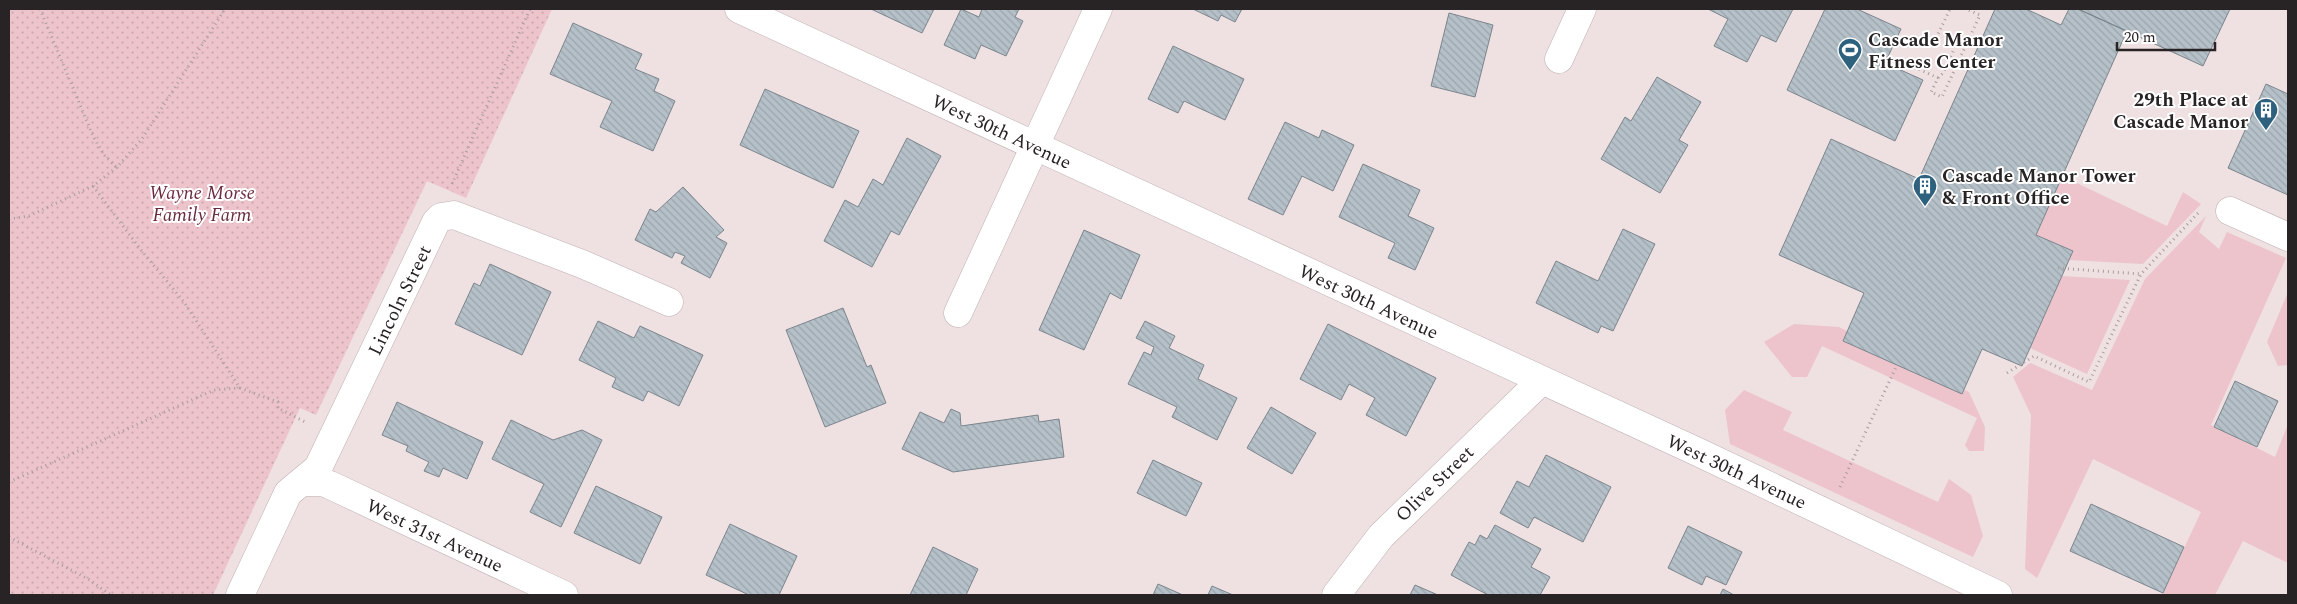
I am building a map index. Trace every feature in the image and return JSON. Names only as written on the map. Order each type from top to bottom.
[{"type":"street","name":"West 30th Avenue","points":[[739,9],[1542,380],[1998,595]]},
{"type":"street","points":[[958,312],[1098,9]]},
{"type":"street","points":[[1559,59],[1582,9]]},
{"type":"street","points":[[2218,208],[2288,238]]},
{"type":"street","points":[[441,217],[454,215],[582,264],[669,302]]},
{"type":"street","name":"Lincoln Street","points":[[240,595],[285,499],[293,488],[304,482],[318,468],[436,222],[441,217]]},
{"type":"street","name":"Olive Street","points":[[1336,595],[1381,536],[1542,380]]},
{"type":"street","name":"West 31st Avenue","points":[[304,482],[322,482],[564,595]]},
{"type":"path","points":[[40,9],[93,136],[104,155],[117,167]]},
{"type":"path","points":[[9,219],[29,216],[94,186],[117,167],[142,140],[225,9]]},
{"type":"path","points":[[441,217],[446,198],[496,90],[530,9]]},
{"type":"path","points":[[1936,38],[1950,9]]},
{"type":"path","points":[[1956,47],[1931,92],[1942,98],[1980,15],[1966,9]]},
{"type":"path","points":[[1910,65],[1938,78]]},
{"type":"path","points":[[94,186],[141,250],[184,302],[240,388]]},
{"type":"path","points":[[2007,374],[2034,356],[2089,382],[2141,274],[2218,208]]},
{"type":"path","points":[[2058,268],[2141,274]]},
{"type":"path","points":[[1840,488],[1897,365]]},
{"type":"path","points":[[9,482],[214,390],[240,388],[273,399],[278,402],[278,408],[334,434]]},
{"type":"path","points":[[9,537],[88,579],[111,595]]},
{"type":"green space","name":"Wayne Morse Family Farm","points":[[9,9],[552,9],[466,198],[427,181],[316,415],[300,408],[213,595],[9,595]]},
{"type":"green space","points":[[2062,176],[2167,226],[2183,192],[2201,204],[2143,264],[2069,260],[2073,251],[2036,235]]},
{"type":"green space","points":[[2206,216],[2199,232],[2219,249],[2227,232],[2286,258],[2211,425],[2275,457],[2288,424],[2288,563],[2243,541],[2215,595],[2162,595],[2201,512],[2093,459],[2037,578],[2025,569],[2031,415],[2013,377],[2030,363],[2092,390],[2145,279]]},
{"type":"green space","points":[[2062,276],[2130,280],[2087,374],[2030,348]]},
{"type":"green space","points":[[2288,292],[2288,365],[2278,366],[2267,342]]},
{"type":"green space","points":[[1794,324],[1839,327],[1969,392],[1985,427],[1984,451],[1969,451],[1965,445],[1977,418],[1822,346],[1807,377],[1792,377],[1764,342]]},
{"type":"green space","points":[[1744,390],[1792,412],[1783,430],[1938,502],[1949,479],[1971,495],[1983,536],[1973,557],[1730,444],[1725,410]]},
{"type":"building","points":[[871,9],[934,9],[922,33]]},
{"type":"building","points":[[961,9],[979,17],[982,9],[1019,9],[1015,17],[1023,21],[1006,56],[981,45],[975,59],[944,45]]},
{"type":"building","points":[[1193,9],[1242,9],[1235,22],[1221,15],[1218,21]]},
{"type":"building","points":[[1708,9],[1793,9],[1776,42],[1761,35],[1747,62],[1714,46],[1728,19]]},
{"type":"building","name":"Cascade Manor Fitness Center","points":[[1825,9],[1857,9],[1901,29],[1885,63],[1923,80],[1895,141],[1787,90]]},
{"type":"building","name":"Cascade Manor Tower & Front Office","points":[[1995,9],[2026,9],[2061,25],[2069,9],[2078,9],[2127,31],[2036,235],[2073,251],[2022,366],[1982,349],[1962,394],[1843,341],[1864,293],[1779,255],[1831,139],[1919,179]]},
{"type":"building","points":[[2078,9],[2230,9],[2203,66]]},
{"type":"building","points":[[1449,13],[1493,25],[1475,97],[1431,86]]},
{"type":"building","points":[[573,23],[642,54],[635,69],[659,79],[654,91],[675,101],[653,151],[600,127],[612,101],[550,74]]},
{"type":"building","points":[[1173,46],[1244,79],[1225,120],[1184,101],[1178,113],[1148,99]]},
{"type":"building","points":[[1657,77],[1701,102],[1679,140],[1688,145],[1660,193],[1601,159],[1625,117],[1631,121]]},
{"type":"building","name":"29th Place at Cascade Manor","points":[[2266,84],[2288,94],[2288,195],[2228,168]]},
{"type":"building","points":[[765,89],[859,131],[833,188],[740,145]]},
{"type":"building","points":[[1285,122],[1319,138],[1322,130],[1354,145],[1333,191],[1302,176],[1283,215],[1248,199]]},
{"type":"building","points":[[907,138],[941,156],[899,235],[891,231],[872,267],[824,241],[845,200],[858,207],[873,179],[883,185]]},
{"type":"building","points":[[1363,164],[1420,190],[1408,216],[1434,228],[1415,270],[1388,258],[1395,243],[1339,217]]},
{"type":"building","points":[[683,187],[724,230],[716,237],[727,243],[710,278],[681,263],[685,256],[675,252],[672,258],[635,240],[650,209],[656,212]]},
{"type":"building","points":[[1623,229],[1655,244],[1613,331],[1601,326],[1598,333],[1536,303],[1556,261],[1598,281]]},
{"type":"building","points":[[1084,230],[1140,255],[1121,299],[1110,293],[1084,350],[1039,330]]},
{"type":"building","points":[[490,264],[551,292],[522,355],[455,324],[474,283],[480,286]]},
{"type":"building","points":[[843,308],[867,367],[871,365],[886,403],[825,427],[786,330]]},
{"type":"building","points":[[598,321],[634,338],[640,326],[703,355],[679,406],[648,391],[643,401],[612,387],[616,378],[579,360]]},
{"type":"building","points":[[1145,321],[1175,336],[1169,348],[1204,365],[1198,379],[1237,398],[1217,440],[1172,417],[1177,407],[1128,384],[1144,352],[1151,355],[1154,347],[1136,338]]},
{"type":"building","points":[[1328,324],[1436,378],[1406,436],[1366,415],[1375,398],[1349,384],[1341,400],[1300,379]]},
{"type":"building","points":[[2235,381],[2278,401],[2257,447],[2214,427]]},
{"type":"building","points":[[397,402],[483,442],[467,479],[443,468],[439,477],[424,471],[429,462],[406,451],[408,446],[382,435]]},
{"type":"building","points":[[1271,407],[1316,433],[1292,474],[1247,448]]},
{"type":"building","points":[[951,409],[960,413],[961,426],[1038,415],[1039,422],[1059,419],[1064,457],[953,472],[902,449],[920,412],[944,423]]},
{"type":"building","points":[[511,420],[553,440],[582,430],[602,440],[561,527],[530,512],[544,484],[492,459]]},
{"type":"building","points":[[1546,455],[1611,487],[1583,542],[1534,517],[1528,528],[1500,513],[1517,481],[1529,487]]},
{"type":"building","points":[[1153,460],[1202,483],[1186,516],[1137,493]]},
{"type":"building","points":[[596,486],[662,517],[640,564],[574,533]]},
{"type":"building","points":[[2091,504],[2184,547],[2163,593],[2070,551]]},
{"type":"building","points":[[730,524],[797,556],[779,595],[749,595],[706,575]]},
{"type":"building","points":[[1495,525],[1541,549],[1531,567],[1550,577],[1540,595],[1488,595],[1451,575],[1469,542],[1475,545],[1480,535],[1487,539]]},
{"type":"building","points":[[1688,526],[1742,552],[1726,585],[1706,576],[1702,585],[1668,568]]},
{"type":"building","points":[[933,547],[978,569],[966,595],[910,595]]},
{"type":"building","points":[[1158,584],[1183,595],[1153,595]]},
{"type":"building","points":[[1415,585],[1438,595],[1410,595]]},
{"type":"building","points":[[1212,586],[1233,595],[1208,595]]},
{"type":"building","points":[[1723,589],[1734,595],[1720,595]]},
{"type":"place","name":"Cascade Manor Fitness Center","points":[[1850,71]]},
{"type":"place","name":"29th Place at Cascade Manor","points":[[2266,131]]},
{"type":"place","name":"Cascade Manor Tower & Front Office","points":[[1925,207]]}]
